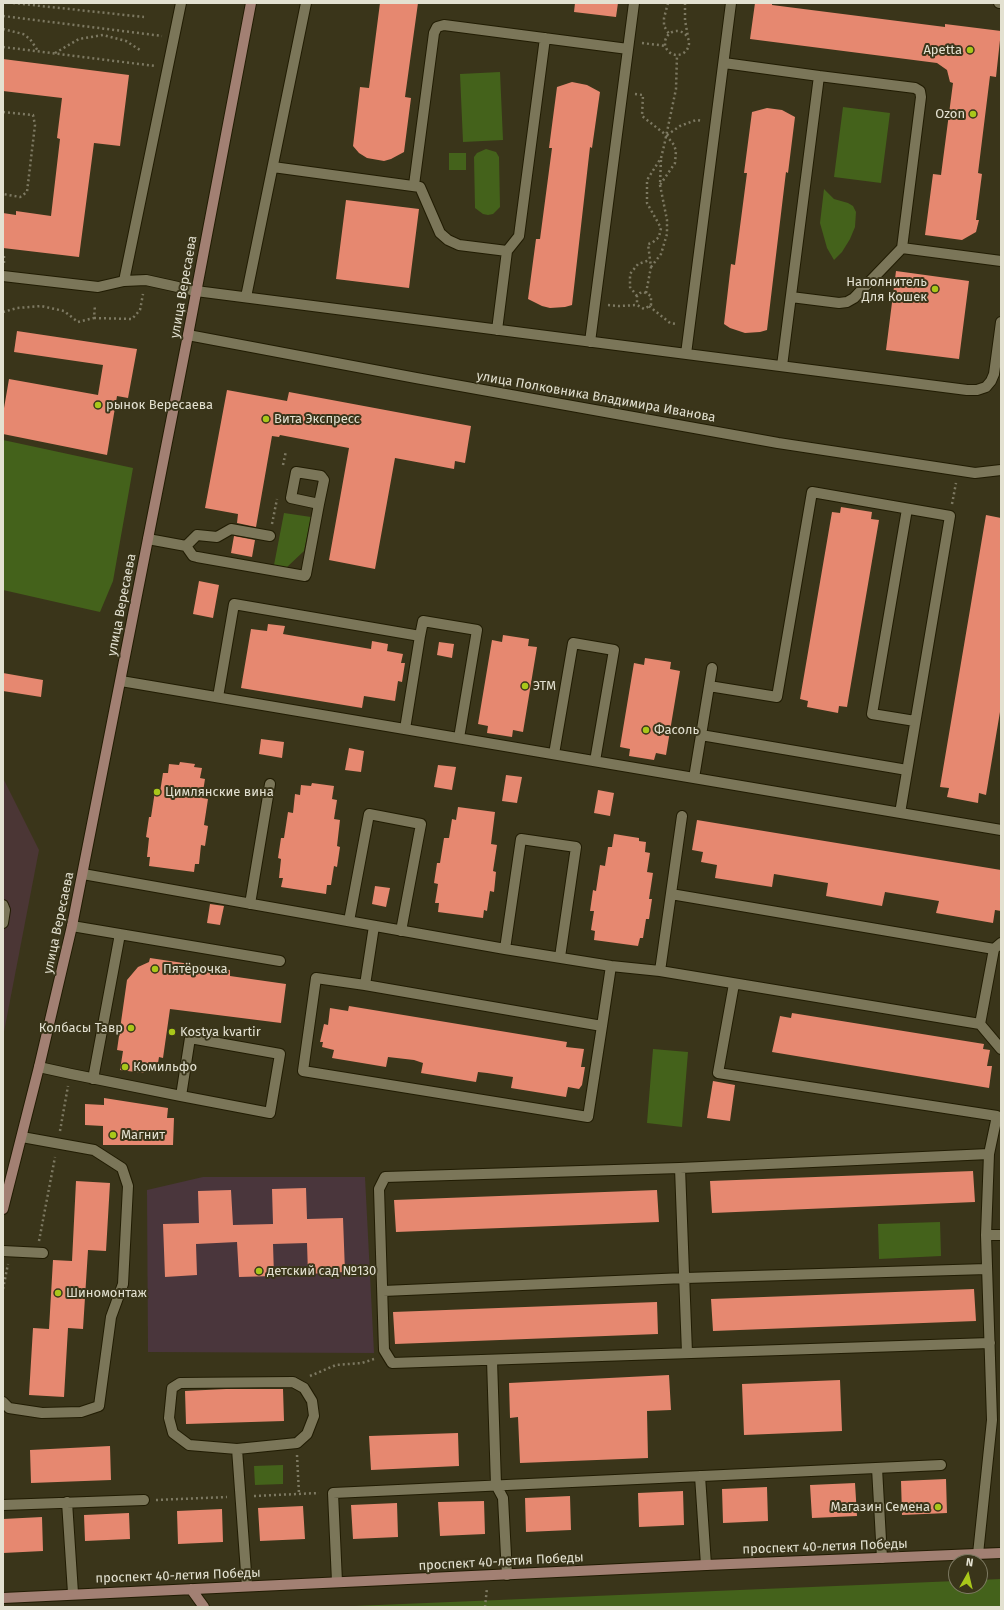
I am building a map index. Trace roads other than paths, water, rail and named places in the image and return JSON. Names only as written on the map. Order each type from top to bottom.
[{"type":"main road","name":"улица Вересаева","points":[[3,1209],[39,1067],[83,874],[251,3]]},
{"type":"main road","name":"проспект 40-летия Победы","points":[[978,1554],[1001,1553]]},
{"type":"main road","name":"проспект 40-летия Победы","points":[[3,1598],[73,1593],[948,1555]]},
{"type":"main road","points":[[190,1589],[204,1607]]},
{"type":"lane","points":[[124,281],[181,3]]},
{"type":"lane","points":[[246,297],[306,3]]},
{"type":"lane","points":[[590,342],[634,3]]},
{"type":"lane","points":[[686,354],[731,3]]},
{"type":"lane","points":[[414,185],[434,33],[437,27],[444,25],[544,38],[629,45]]},
{"type":"lane","points":[[497,330],[507,252],[519,236],[544,38]]},
{"type":"lane","points":[[724,63],[915,88],[920,91],[921,97],[902,248],[854,298],[847,302],[839,303],[791,297]]},
{"type":"lane","points":[[782,366],[819,76]]},
{"type":"lane","points":[[273,167],[420,187],[440,233],[448,240],[459,245],[507,252]]},
{"type":"lane","points":[[902,248],[1001,260]]},
{"type":"lane","points":[[3,276],[98,287],[124,281],[146,280],[196,291],[977,390],[986,387],[994,374],[1001,322]]},
{"type":"lane","name":"улица Полковника Владимира Иванова","points":[[188,335],[416,378],[778,443],[975,473],[1001,470]]},
{"type":"lane","points":[[709,686],[777,697],[812,492],[950,516],[900,813]]},
{"type":"lane","points":[[148,539],[186,546],[193,556],[197,557],[305,576],[319,504]]},
{"type":"lane","points":[[907,509],[872,714],[915,721]]},
{"type":"lane","points":[[186,546],[197,535],[218,537],[231,529],[270,536]]},
{"type":"lane","points":[[218,697],[234,604],[420,636]]},
{"type":"lane","points":[[405,729],[423,621],[477,630],[459,738]]},
{"type":"lane","points":[[554,754],[573,643],[600,647],[614,650],[595,761]]},
{"type":"lane","points":[[694,778],[712,668]]},
{"type":"lane","points":[[121,681],[900,813],[1001,827]]},
{"type":"lane","points":[[701,735],[907,770]]},
{"type":"lane","points":[[250,904],[270,784]]},
{"type":"lane","points":[[349,921],[369,814],[421,824],[401,931]]},
{"type":"lane","points":[[660,971],[682,816]]},
{"type":"lane","points":[[505,949],[521,839],[576,847],[560,957]]},
{"type":"lane","points":[[83,874],[505,949],[611,966],[660,971],[980,1024],[1001,1048]]},
{"type":"lane","points":[[671,894],[997,946],[980,1024]]},
{"type":"lane","points":[[3,905],[5,910],[3,922]]},
{"type":"lane","points":[[72,926],[280,961]]},
{"type":"lane","points":[[364,985],[374,926]]},
{"type":"lane","points":[[93,1079],[120,934]]},
{"type":"lane","points":[[602,1026],[316,978],[303,1071],[588,1117],[602,1026],[611,966]]},
{"type":"lane","points":[[734,984],[718,1073],[999,1116],[989,1154],[986,1235],[992,1420],[978,1554]]},
{"type":"lane","points":[[39,1067],[93,1079],[181,1096],[270,1112],[280,1054],[190,1038],[181,1096]]},
{"type":"lane","points":[[3,1402],[8,1408],[42,1413],[81,1412],[99,1406],[103,1390],[112,1317],[123,1284],[128,1186],[122,1168],[94,1150],[22,1137]]},
{"type":"lane","points":[[989,1154],[680,1168],[385,1177],[379,1189],[384,1350],[392,1363],[990,1343]]},
{"type":"lane","points":[[680,1168],[687,1353]]},
{"type":"lane","points":[[986,1235],[1001,1235]]},
{"type":"lane","points":[[7,1251],[40,1253]]},
{"type":"lane","points":[[383,1291],[685,1278],[987,1269]]},
{"type":"lane","points":[[492,1360],[496,1485],[503,1498],[506,1574]]},
{"type":"lane","points":[[293,1382],[304,1388],[312,1401],[314,1416],[307,1434],[297,1443],[237,1449],[189,1445],[173,1434],[169,1418],[172,1388],[180,1383],[293,1382]]},
{"type":"lane","points":[[237,1449],[247,1586]]},
{"type":"lane","points":[[337,1582],[333,1493],[941,1465]]},
{"type":"lane","points":[[877,1468],[882,1558]]},
{"type":"lane","points":[[700,1476],[706,1565]]},
{"type":"lane","points":[[3,1505],[144,1500]]},
{"type":"lane","points":[[67,1502],[73,1593]]},
{"type":"place","name":"Apetta","points":[[970,50]]},
{"type":"place","name":"Ozon","points":[[973,114]]},
{"type":"place","name":"Наполнитель Для Кошек","points":[[935,289]]},
{"type":"place","name":"рынок Вересаева","points":[[98,405]]},
{"type":"place","name":"Вита Экспресс","points":[[266,419]]},
{"type":"place","name":"ЭТМ","points":[[525,686]]},
{"type":"place","name":"Фасоль","points":[[646,730]]},
{"type":"place","name":"Цимлянские вина","points":[[157,792]]},
{"type":"place","name":"Пятёрочка","points":[[155,969]]},
{"type":"place","name":"Колбасы Тавр","points":[[131,1028]]},
{"type":"place","name":"Kostya kvartir","points":[[172,1032]]},
{"type":"place","name":"Комильфо","points":[[125,1067]]},
{"type":"place","name":"Магнит","points":[[113,1135]]},
{"type":"place","name":"детский сад №130","points":[[259,1271]]},
{"type":"place","name":"Шиномонтаж","points":[[58,1293]]},
{"type":"place","name":"Магазин Семена","points":[[938,1507]]}]
